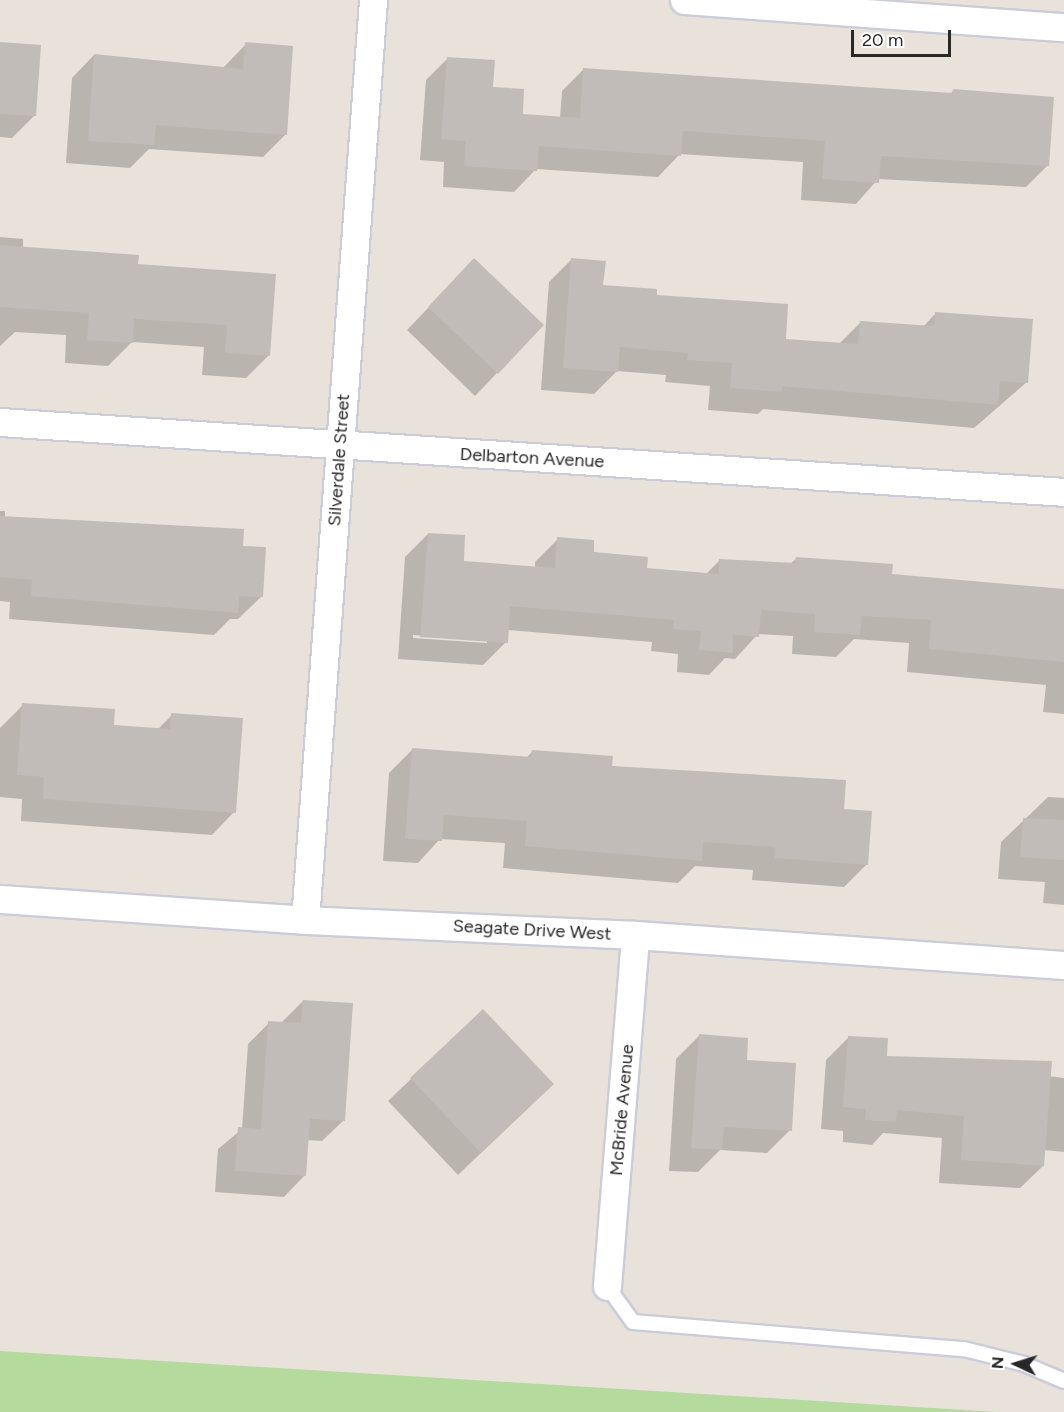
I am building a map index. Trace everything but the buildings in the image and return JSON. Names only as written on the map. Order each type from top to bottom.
[{"type":"street","name":"Silverdale Street","points":[[305,920],[374,0]]},
{"type":"street","points":[[684,0],[1064,27]]},
{"type":"street","name":"Delbarton Avenue","points":[[0,422],[340,447],[1064,492]]},
{"type":"street","name":"Seagate Drive West","points":[[0,898],[305,920],[635,935],[1064,965]]},
{"type":"street","name":"McBride Avenue","points":[[608,1286],[635,935]]},
{"type":"lane","points":[[608,1286],[633,1322],[964,1349],[1024,1364],[1064,1381]]},
{"type":"green space","points":[[0,1351],[997,1412],[0,1412]]}]
